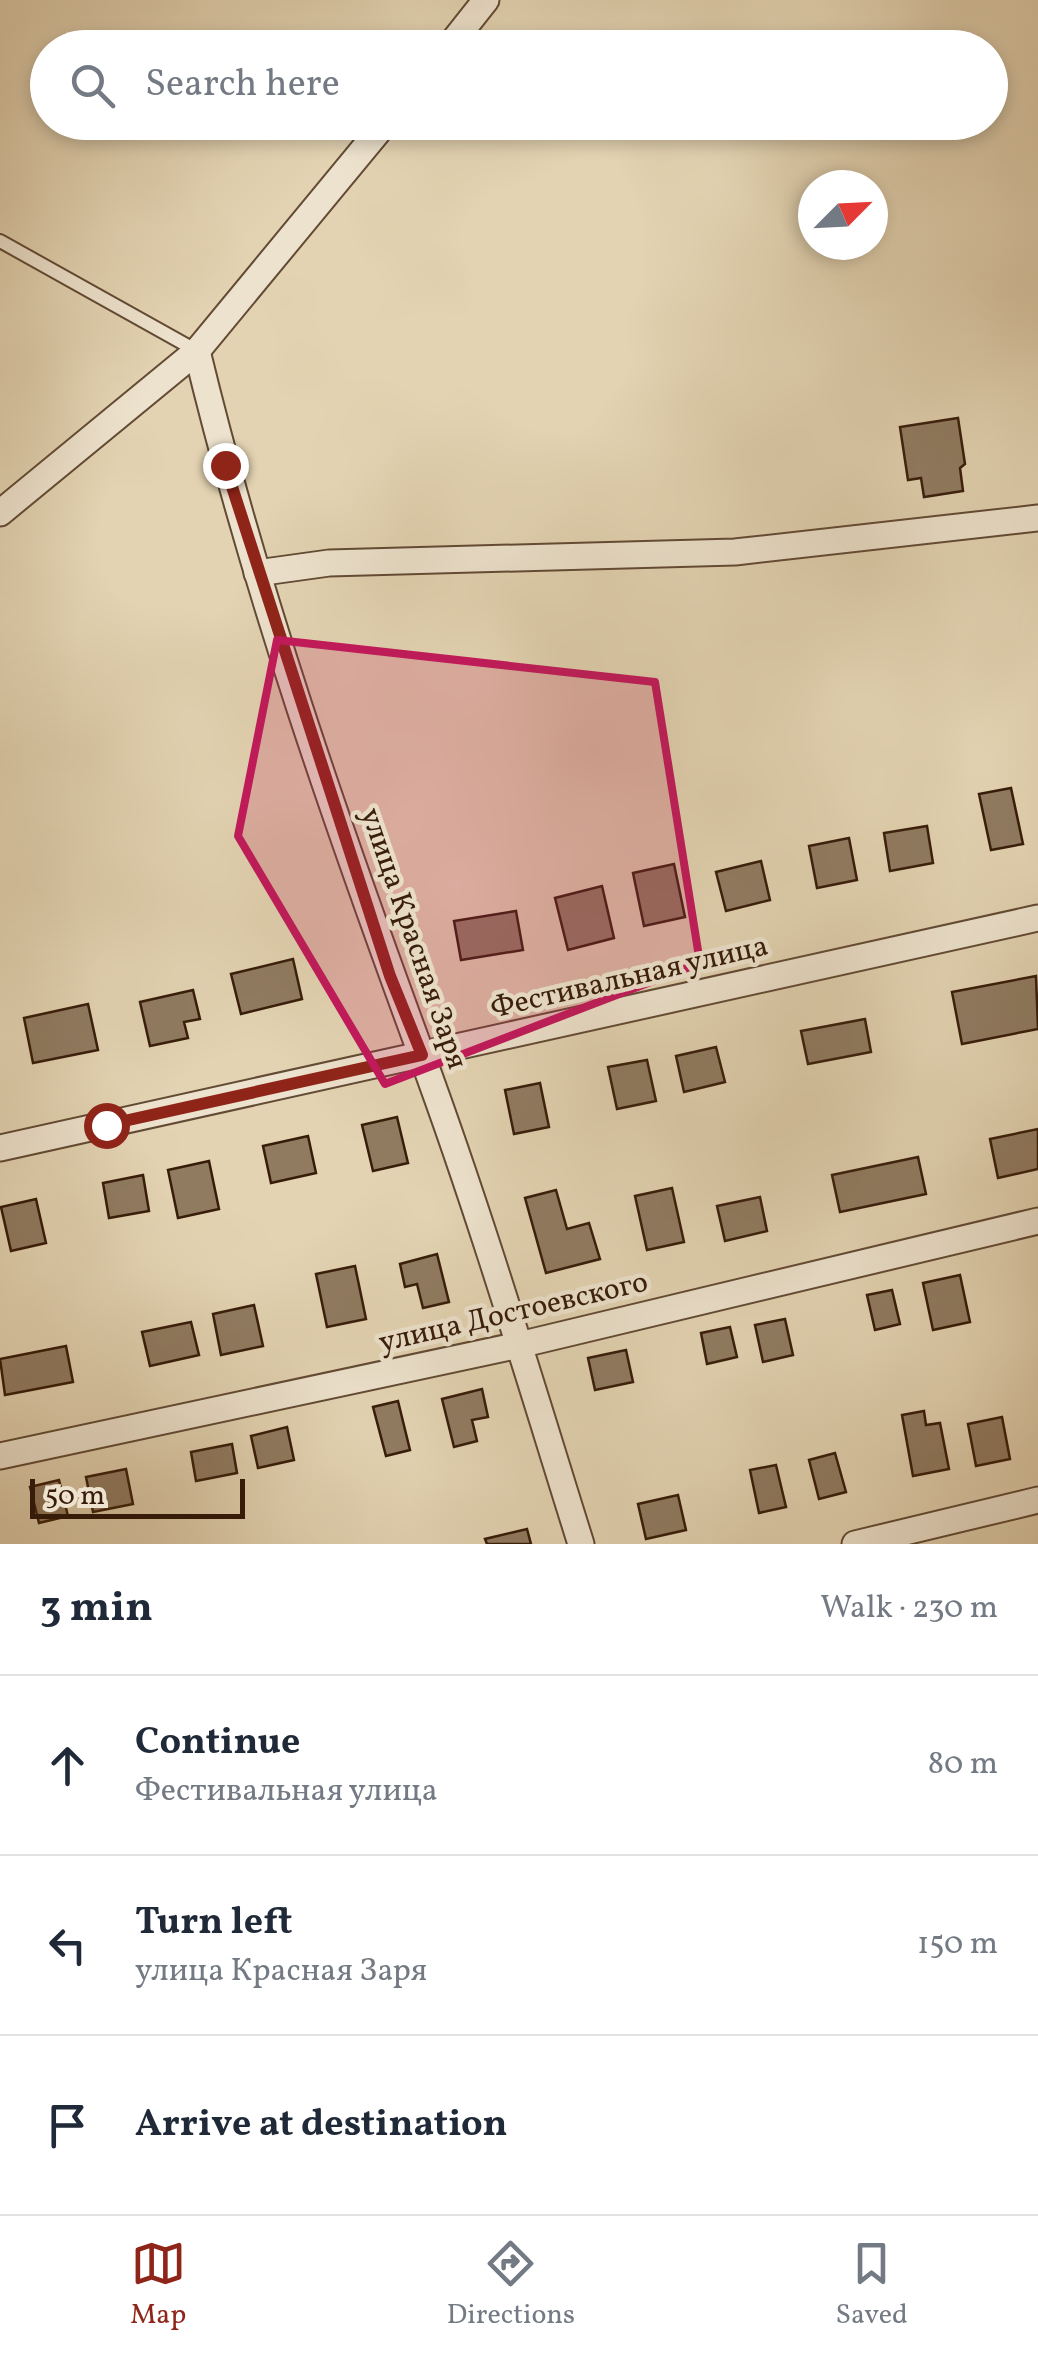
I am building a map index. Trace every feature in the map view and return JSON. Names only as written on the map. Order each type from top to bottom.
[{"type":"street","points":[[462,30],[486,0]]},
{"type":"street","points":[[0,513],[197,351],[371,140]]},
{"type":"street","name":"улица Красная Заря","points":[[197,351],[257,574],[390,976],[422,1055],[519,1345],[581,1544]]},
{"type":"street","points":[[257,574],[329,562],[735,552],[1038,518]]},
{"type":"street","name":"Фестивальная улица","points":[[0,1148],[1038,918]]},
{"type":"street","name":"улица Достоевского","points":[[0,1456],[519,1345],[1038,1221]]},
{"type":"street","points":[[856,1544],[1038,1500]]},
{"type":"lane","points":[[0,241],[197,351]]},
{"type":"highlighted area","points":[[277,640],[655,682],[700,963],[385,1084],[238,836]]},
{"type":"building","points":[[958,418],[965,464],[960,468],[963,491],[924,497],[921,478],[908,480],[900,427]]},
{"type":"building","points":[[1011,788],[1023,844],[991,850],[979,794]]},
{"type":"building","points":[[927,826],[933,863],[890,871],[884,833]]},
{"type":"building","points":[[849,838],[857,880],[817,888],[809,846]]},
{"type":"building","points":[[761,861],[770,900],[726,911],[716,872]]},
{"type":"building","points":[[674,864],[685,917],[644,926],[633,873]]},
{"type":"building","points":[[602,886],[614,938],[568,950],[555,898]]},
{"type":"building","points":[[516,911],[523,950],[461,960],[454,921]]},
{"type":"building","points":[[293,959],[302,999],[241,1014],[231,974]]},
{"type":"building","points":[[1036,976],[1038,1029],[962,1044],[952,992]]},
{"type":"building","points":[[193,990],[200,1019],[184,1022],[188,1038],[150,1046],[140,1002]]},
{"type":"building","points":[[88,1004],[98,1050],[33,1063],[24,1018]]},
{"type":"building","points":[[865,1019],[871,1052],[808,1064],[801,1031]]},
{"type":"building","points":[[716,1047],[725,1082],[684,1092],[676,1056]]},
{"type":"building","points":[[647,1060],[656,1101],[617,1109],[608,1067]]},
{"type":"building","points":[[540,1083],[549,1127],[514,1134],[505,1090]]},
{"type":"building","points":[[397,1117],[408,1163],[373,1171],[362,1125]]},
{"type":"building","points":[[1038,1129],[1038,1169],[998,1178],[990,1139]]},
{"type":"building","points":[[308,1136],[316,1173],[271,1183],[263,1146]]},
{"type":"building","points":[[918,1157],[926,1194],[840,1212],[832,1175]]},
{"type":"building","points":[[209,1161],[219,1209],[178,1218],[168,1170]]},
{"type":"building","points":[[143,1175],[149,1211],[109,1218],[103,1183]]},
{"type":"building","points":[[672,1188],[684,1242],[647,1250],[635,1196]]},
{"type":"building","points":[[556,1190],[567,1229],[589,1223],[600,1259],[546,1273],[525,1198]]},
{"type":"building","points":[[760,1197],[767,1231],[725,1241],[717,1206]]},
{"type":"building","points":[[36,1199],[46,1243],[11,1251],[1,1207]]},
{"type":"building","points":[[437,1254],[449,1302],[423,1308],[417,1284],[405,1287],[400,1264]]},
{"type":"building","points":[[355,1266],[366,1319],[327,1327],[316,1274]]},
{"type":"building","points":[[960,1275],[970,1322],[933,1330],[923,1283]]},
{"type":"building","points":[[892,1290],[900,1324],[875,1330],[867,1295]]},
{"type":"building","points":[[254,1305],[263,1346],[221,1355],[213,1314]]},
{"type":"building","points":[[785,1319],[793,1355],[763,1362],[755,1325]]},
{"type":"building","points":[[191,1322],[199,1355],[150,1366],[142,1332]]},
{"type":"building","points":[[730,1327],[737,1357],[707,1364],[701,1333]]},
{"type":"building","points":[[66,1346],[73,1382],[5,1395],[0,1359]]},
{"type":"building","points":[[626,1350],[633,1382],[595,1390],[588,1358]]},
{"type":"building","points":[[482,1389],[488,1417],[472,1420],[477,1441],[454,1447],[442,1399]]},
{"type":"building","points":[[398,1401],[410,1450],[386,1456],[373,1407]]},
{"type":"building","points":[[924,1411],[926,1425],[940,1423],[949,1469],[913,1476],[902,1415]]},
{"type":"building","points":[[1002,1417],[1010,1459],[976,1466],[968,1424]]},
{"type":"building","points":[[287,1427],[294,1460],[258,1468],[251,1436]]},
{"type":"building","points":[[232,1444],[237,1473],[196,1481],[191,1452]]},
{"type":"building","points":[[835,1453],[846,1492],[819,1499],[809,1460]]},
{"type":"building","points":[[776,1465],[786,1507],[759,1513],[750,1470]]},
{"type":"building","points":[[126,1469],[133,1504],[93,1512],[86,1477]]},
{"type":"building","points":[[59,1480],[68,1516],[39,1523],[30,1487]]},
{"type":"building","points":[[678,1495],[686,1530],[646,1539],[638,1504]]},
{"type":"building","points":[[527,1529],[531,1544],[487,1544],[485,1539]]},
{"type":"route","points":[[106,1125],[422,1055],[390,976],[257,574],[225,465]]}]
